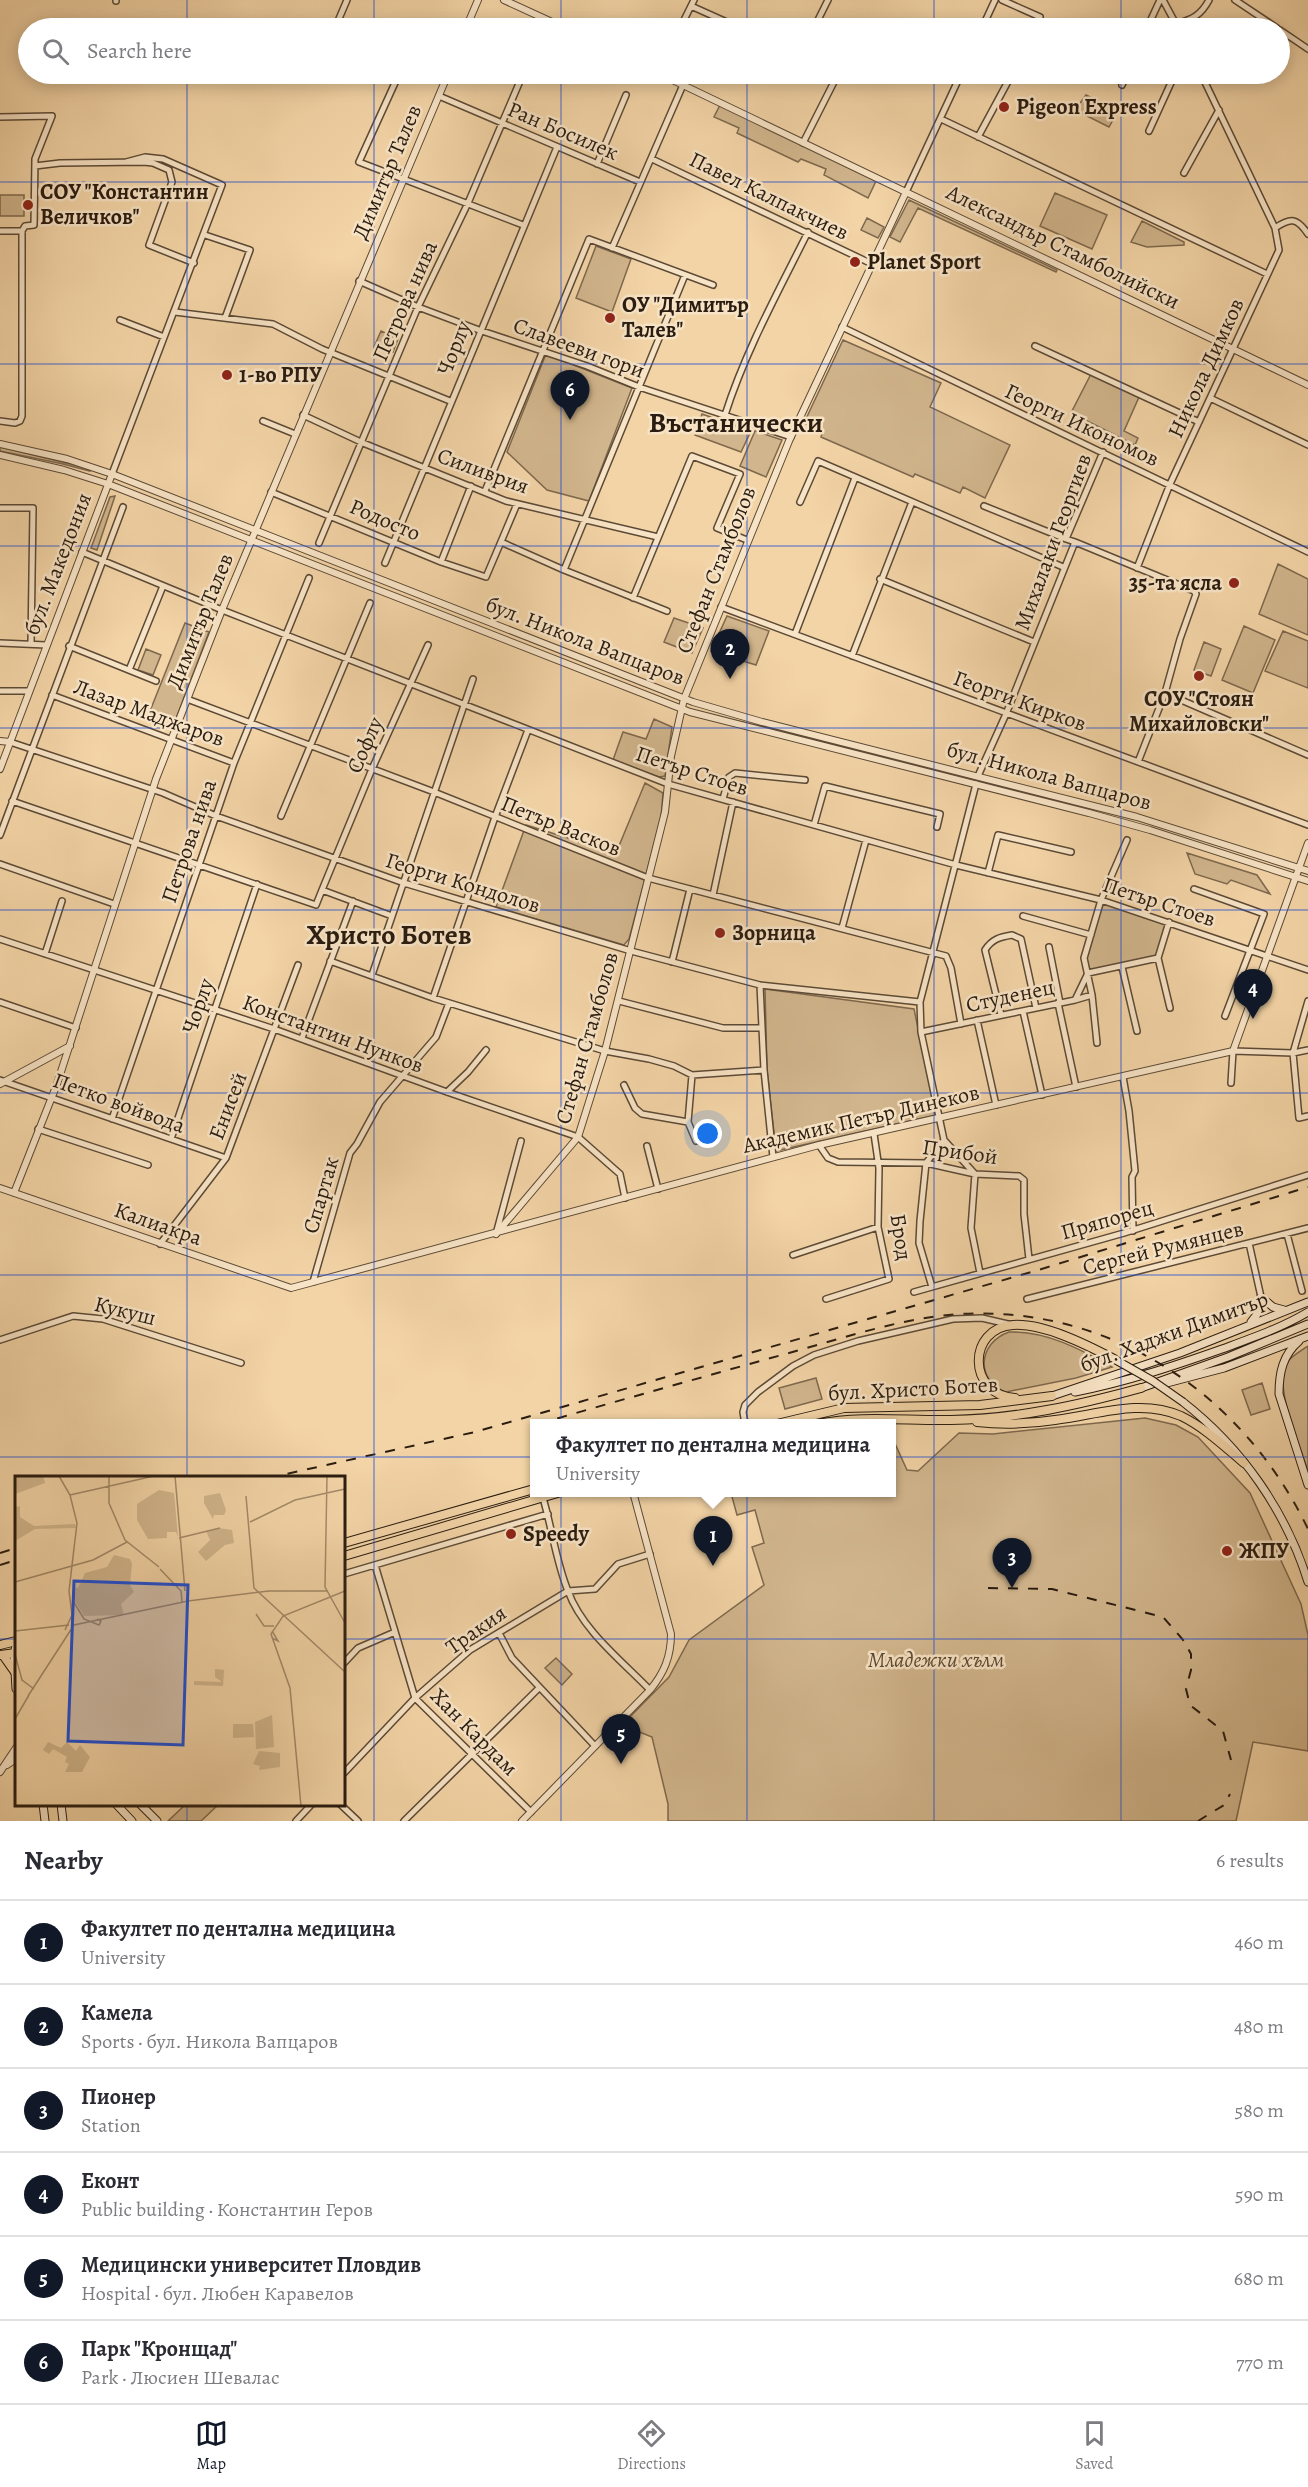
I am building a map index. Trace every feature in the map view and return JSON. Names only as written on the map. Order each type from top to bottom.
[{"type":"main road","points":[[1246,1326],[1257,1315],[1261,1298],[1272,1307],[1288,1309]]},
{"type":"main road","name":"бул. Хаджи Димитър","points":[[1052,1396],[1180,1353],[1308,1302]]},
{"type":"main road","points":[[1052,1396],[1101,1386],[1181,1364],[1260,1335],[1308,1312]]},
{"type":"main road","points":[[1141,1388],[1237,1354],[1308,1324]]},
{"type":"main road","points":[[1031,1399],[997,1395],[984,1381],[979,1368],[979,1355],[987,1339],[997,1330],[1014,1325],[1062,1336],[1114,1359],[1153,1381],[1213,1427],[1244,1463],[1277,1510],[1293,1541],[1308,1582]]},
{"type":"main road","points":[[1306,1337],[1285,1357],[1280,1372],[1279,1394],[1308,1485]]},
{"type":"main road","name":"бул. Хаджи Димитър","points":[[1141,1388],[1211,1372],[1306,1337]]},
{"type":"main road","name":"бул. Христо Ботев","points":[[896,1420],[987,1418],[1061,1407],[1141,1388]]},
{"type":"main road","name":"бул. Христо Ботев","points":[[798,1419],[844,1408],[980,1405],[1052,1396]]},
{"type":"main road","points":[[952,1420],[1016,1424],[1056,1420],[1131,1407],[1156,1408],[1187,1419],[1244,1463]]},
{"type":"main road","points":[[345,1543],[530,1491]]},
{"type":"main road","points":[[345,1556],[546,1497]]},
{"type":"main road","points":[[0,1645],[15,1641]]},
{"type":"main road","points":[[2,1655],[15,1672]]},
{"type":"main road","points":[[44,1806],[45,1821]]},
{"type":"main road","points":[[61,1806],[63,1821]]},
{"type":"main road","points":[[118,1806],[132,1821]]},
{"type":"main road","points":[[142,1806],[157,1821]]},
{"type":"street","points":[[339,18],[347,0]]},
{"type":"street","points":[[470,18],[478,0]]},
{"type":"street","points":[[504,0],[543,18]]},
{"type":"street","points":[[819,18],[828,0]]},
{"type":"street","points":[[987,18],[995,0]]},
{"type":"street","points":[[1002,0],[1039,18]]},
{"type":"street","points":[[1162,0],[1172,18]]},
{"type":"street","points":[[1152,18],[1162,0]]},
{"type":"street","points":[[1195,18],[1202,13],[1209,0]]},
{"type":"street","points":[[1235,0],[1262,18]]},
{"type":"street","points":[[685,18],[692,3],[721,18]]},
{"type":"street","points":[[1290,37],[1308,49]]},
{"type":"street","points":[[394,84],[359,162],[524,225]]},
{"type":"street","name":"Димитър Талев","points":[[14,1193],[38,1129],[53,1097],[134,842],[171,740],[303,415],[444,84]]},
{"type":"street","name":"Петрова нива","points":[[319,543],[363,443],[418,307],[468,202],[519,84]]},
{"type":"street","points":[[803,143],[833,84]]},
{"type":"street","points":[[906,192],[957,84]]},
{"type":"street","points":[[978,137],[1007,84]]},
{"type":"street","points":[[1149,131],[1170,84]]},
{"type":"street","points":[[1206,84],[1275,228],[1290,219],[1295,219],[1300,222],[1308,234]]},
{"type":"street","points":[[612,248],[683,85]]},
{"type":"street","name":"Александър Стамболийски","points":[[683,85],[1308,386]]},
{"type":"street","points":[[597,164],[626,95]]},
{"type":"street","name":"Ран Босилек","points":[[439,96],[640,182]]},
{"type":"street","points":[[1184,173],[1219,110]]},
{"type":"street","points":[[0,117],[52,116],[35,159],[35,223],[33,226],[22,227],[22,416],[20,421],[15,423],[0,421]]},
{"type":"street","points":[[941,119],[1267,274]]},
{"type":"street","name":"Чорлу","points":[[385,563],[479,330],[557,147]]},
{"type":"street","points":[[112,474],[205,235],[222,185],[163,159],[145,157],[126,162]]},
{"type":"street","name":"Павел Калпакчиев","points":[[652,159],[872,264]]},
{"type":"street","points":[[35,166],[60,163],[126,162],[153,163],[168,170],[172,183],[149,245],[194,263]]},
{"type":"street","name":"Стефан Стамболов","points":[[496,1234],[578,1137],[619,1001],[665,812],[671,756],[684,699],[791,437],[906,192]]},
{"type":"street","name":"Никола Димков","points":[[1137,568],[1170,484],[1279,250],[1275,228]]},
{"type":"street","points":[[0,231],[22,231]]},
{"type":"street","points":[[725,415],[772,302],[808,232]]},
{"type":"street","points":[[205,235],[250,250],[225,318]]},
{"type":"street","points":[[484,491],[589,239],[713,285]]},
{"type":"street","points":[[564,570],[685,275]]},
{"type":"street","name":"Славееви гори","points":[[359,281],[479,330],[544,351],[639,387],[791,437]]},
{"type":"street","points":[[175,312],[273,324],[330,352],[450,402]]},
{"type":"street","points":[[120,320],[164,338]]},
{"type":"street","name":"Георги Икономов","points":[[842,327],[1308,552]]},
{"type":"street","points":[[1035,346],[1199,422]]},
{"type":"street","points":[[1210,398],[1308,446]]},
{"type":"street","name":"Силиврия","points":[[303,415],[363,443],[517,504],[658,537]]},
{"type":"street","points":[[263,421],[296,434]]},
{"type":"street","name":"бул. Никола Вапцаров","points":[[0,444],[67,459],[112,474],[684,699],[749,719],[1137,817],[1308,871]]},
{"type":"street","name":"Михалаки Георгиев","points":[[978,776],[1006,714],[1063,567],[1075,542],[1066,539],[1103,452]]},
{"type":"street","name":"бул. Никола Вапцаров","points":[[0,455],[64,470],[108,484],[251,542],[681,708],[739,725],[1142,827],[1308,881]]},
{"type":"street","points":[[633,598],[692,456],[740,474],[717,528],[747,540]]},
{"type":"street","points":[[800,502],[818,461],[1063,567]]},
{"type":"street","name":"бул. Македония","points":[[0,769],[112,474]]},
{"type":"street","points":[[795,634],[855,478]]},
{"type":"street","points":[[441,561],[471,486]]},
{"type":"street","name":"Родосто","points":[[271,492],[486,577],[501,542]]},
{"type":"street","points":[[852,656],[880,579],[912,502]]},
{"type":"street","points":[[517,504],[501,542],[667,611]]},
{"type":"street","points":[[984,506],[1066,539]]},
{"type":"street","name":"бул. Македония","points":[[0,835],[123,507]]},
{"type":"street","points":[[0,508],[33,508],[31,644]]},
{"type":"street","points":[[1075,542],[1194,591],[1195,597],[1165,693],[1138,762]]},
{"type":"street","name":"Петър Стоев","points":[[82,552],[287,636],[668,783],[956,865],[1101,900],[1308,970]]},
{"type":"street","name":"Петрова нива","points":[[112,1119],[234,763],[309,578]]},
{"type":"street","points":[[880,579],[1034,642]]},
{"type":"street","points":[[129,670],[163,586]]},
{"type":"street","points":[[281,816],[370,603]]},
{"type":"street","name":"Георги Кирков","points":[[721,607],[1308,825]]},
{"type":"street","points":[[0,643],[46,645]]},
{"type":"street","name":"Софлу","points":[[257,884],[316,905],[372,769],[428,645]]},
{"type":"street","points":[[69,646],[156,681]]},
{"type":"street","points":[[372,975],[473,679]]},
{"type":"street","points":[[0,691],[29,691]]},
{"type":"street","points":[[1165,693],[1308,755]]},
{"type":"street","name":"Лазар Маджаров","points":[[52,695],[234,763]]},
{"type":"street","name":"Петър Васков","points":[[187,699],[434,792],[648,878],[933,952]]},
{"type":"street","points":[[433,998],[495,817],[528,730]]},
{"type":"street","points":[[0,741],[10,742]]},
{"type":"street","name":"Георги Кондолов","points":[[10,742],[152,790],[216,816],[404,883],[631,951],[760,985],[920,1002]]},
{"type":"street","points":[[0,747],[5,756]]},
{"type":"street","points":[[723,799],[729,777],[735,773],[805,780]]},
{"type":"street","points":[[976,784],[920,1002],[921,1032],[944,1140],[975,1174],[971,1228],[980,1273]]},
{"type":"street","points":[[814,825],[825,786],[940,814],[937,827]]},
{"type":"street","points":[[12,801],[257,884]]},
{"type":"street","points":[[713,895],[733,802]]},
{"type":"street","points":[[988,873],[999,836],[1071,852]]},
{"type":"street","points":[[842,928],[866,840]]},
{"type":"street","points":[[1097,1043],[1092,995],[1084,958],[1101,900],[1127,840]]},
{"type":"street","points":[[1231,1083],[1233,1051],[1308,843]]},
{"type":"street","points":[[0,864],[114,904]]},
{"type":"street","name":"Чорлу","points":[[171,1139],[257,884]]},
{"type":"street","points":[[672,962],[690,889]]},
{"type":"street","points":[[1194,889],[1264,914],[1225,1016]]},
{"type":"street","points":[[322,890],[392,916]]},
{"type":"street","points":[[45,954],[62,901]]},
{"type":"street","points":[[302,1038],[353,901]]},
{"type":"street","points":[[1023,916],[1091,934]]},
{"type":"street","points":[[1169,922],[1158,958],[1170,1008]]},
{"type":"street","points":[[1001,1015],[985,950],[989,943],[997,938],[1012,935],[1021,939],[1036,1008]]},
{"type":"street","name":"Константин Нунков","points":[[0,939],[302,1038],[447,1092],[578,1137],[620,1174],[625,1198]]},
{"type":"street","points":[[1048,947],[1076,1087]]},
{"type":"street","points":[[933,952],[946,956],[951,968],[961,1024]]},
{"type":"street","points":[[1088,973],[1158,958]]},
{"type":"street","points":[[330,961],[433,998],[605,1051],[674,1066],[692,1075],[764,1070]]},
{"type":"street","name":"Енисей","points":[[160,1244],[226,1158],[298,965]]},
{"type":"street","points":[[1122,966],[1137,1031]]},
{"type":"street","name":"Студенец","points":[[921,1032],[1074,1000],[1088,973]]},
{"type":"street","points":[[760,985],[764,1070],[773,1157]]},
{"type":"street","points":[[1074,1000],[1092,995]]},
{"type":"street","points":[[619,1001],[723,1028],[762,1028]]},
{"type":"street","points":[[1308,1001],[1293,1053],[1299,1118],[1308,1116]]},
{"type":"street","points":[[0,1002],[76,1028]]},
{"type":"street","name":"Спартак","points":[[313,1282],[350,1153],[373,1112],[401,1075],[436,1037],[449,1003]]},
{"type":"street","points":[[1023,1011],[1042,1095]]},
{"type":"street","points":[[977,1020],[996,1106]]},
{"type":"street","points":[[2,1082],[70,1046]]},
{"type":"street","points":[[447,1092],[486,1050]]},
{"type":"street","points":[[1233,1051],[1293,1053],[1308,1050]]},
{"type":"street","name":"Академик Петър Динеков","points":[[291,1288],[819,1145],[1233,1051]]},
{"type":"street","points":[[692,1075],[688,1122],[696,1141]]},
{"type":"street","points":[[1123,1077],[1135,1171],[1132,1177],[1132,1231]]},
{"type":"street","name":"Петко войвода","points":[[2,1082],[53,1097],[226,1158]]},
{"type":"street","points":[[624,1085],[635,1108],[642,1114],[688,1122]]},
{"type":"street","points":[[38,1129],[148,1164]]},
{"type":"street","name":"Брод","points":[[825,1299],[890,1279],[878,1227],[878,1161],[874,1134]]},
{"type":"street","points":[[932,1287],[919,1243],[926,1163],[944,1140]]},
{"type":"street","points":[[496,1234],[521,1141]]},
{"type":"street","name":"Прибой","points":[[819,1145],[828,1158],[838,1161],[926,1163],[975,1174],[1019,1176],[1024,1180],[1024,1214],[1029,1258]]},
{"type":"street","points":[[646,1146],[658,1189]]},
{"type":"street","name":"Пряпорец","points":[[914,1292],[1132,1231],[1308,1175]]},
{"type":"street","name":"Калиакра","points":[[0,1188],[291,1288]]},
{"type":"street","points":[[793,1255],[878,1227]]},
{"type":"street","name":"Сергей Румянцев","points":[[1027,1299],[1308,1228]]},
{"type":"street","points":[[1287,1234],[1302,1291]]},
{"type":"street","points":[[1249,1243],[1261,1298]]},
{"type":"street","name":"Кукуш","points":[[0,1340],[73,1316],[103,1319],[242,1363]]},
{"type":"street","points":[[744,1419],[745,1405],[758,1392],[794,1366],[814,1355],[858,1341],[953,1319],[982,1318],[1014,1325]]},
{"type":"street","points":[[522,1821],[650,1690],[666,1665],[671,1634],[634,1497]]},
{"type":"street","points":[[543,1498],[568,1591],[593,1630],[650,1690]]},
{"type":"street","points":[[345,1574],[548,1514]]},
{"type":"street","name":"Тракия","points":[[345,1772],[415,1698],[470,1650],[568,1591],[595,1589],[618,1564],[650,1554]]},
{"type":"street","name":"Хан Кардам","points":[[375,1565],[415,1698],[531,1812]]},
{"type":"street","points":[[345,1662],[358,1647],[395,1632]]},
{"type":"street","points":[[499,1633],[512,1658],[595,1746]]},
{"type":"street","points":[[404,1821],[539,1688]]},
{"type":"street","points":[[6,1766],[15,1750]]},
{"type":"street","points":[[0,1772],[15,1760]]},
{"type":"street","points":[[296,1821],[310,1806]]},
{"type":"street","points":[[342,1806],[358,1821]]},
{"type":"green space","points":[[1086,95],[1118,111],[1109,127],[1075,110]]},
{"type":"green space","points":[[720,105],[876,181],[868,198],[824,175],[826,169],[801,159],[798,162],[737,133],[739,128],[714,117]]},
{"type":"green space","points":[[1055,193],[1107,215],[1092,249],[1040,226]]},
{"type":"green space","points":[[0,195],[24,195],[24,216],[0,216]]},
{"type":"green space","points":[[909,200],[1057,270],[1056,272],[918,208],[900,242],[890,237]]},
{"type":"green space","points":[[867,218],[884,227],[878,238],[861,230]]},
{"type":"green space","points":[[1142,221],[1184,242],[1184,245],[1147,247],[1131,242]]},
{"type":"green space","points":[[596,246],[631,259],[612,312],[576,298]]},
{"type":"green space","points":[[381,331],[398,339],[393,352],[374,347]]},
{"type":"green space","points":[[843,340],[941,383],[930,407],[1010,445],[985,498],[963,487],[960,493],[915,474],[913,477],[821,437],[823,431],[804,423]]},
{"type":"green space","points":[[546,354],[632,388],[589,501],[547,490],[507,452]]},
{"type":"green space","points":[[1091,374],[1139,397],[1124,431],[1138,438],[1135,445],[1071,413]]},
{"type":"green space","points":[[702,414],[751,431],[741,452],[695,435]]},
{"type":"green space","points":[[755,431],[782,440],[766,477],[740,466]]},
{"type":"green space","points":[[0,447],[91,469],[90,471],[0,451]]},
{"type":"green space","points":[[115,496],[97,550],[91,548],[110,497]]},
{"type":"green space","points":[[1278,564],[1308,579],[1308,635],[1259,614]]},
{"type":"green space","points":[[727,616],[769,631],[756,665],[711,651]]},
{"type":"green space","points":[[674,618],[703,628],[692,653],[664,642]]},
{"type":"green space","points":[[185,623],[209,632],[175,721],[150,711]]},
{"type":"green space","points":[[1244,626],[1275,640],[1253,693],[1222,680]]},
{"type":"green space","points":[[1283,631],[1308,641],[1308,688],[1265,671]]},
{"type":"green space","points":[[1204,642],[1221,649],[1211,676],[1194,670]]},
{"type":"green space","points":[[146,649],[161,655],[153,675],[138,670]]},
{"type":"green space","points":[[654,719],[672,727],[665,776],[659,777],[613,760],[623,732],[646,739]]},
{"type":"green space","points":[[645,783],[663,793],[661,818],[629,939],[624,945],[496,907],[526,825],[616,853]]},
{"type":"green space","points":[[1187,853],[1257,875],[1270,894],[1231,880],[1227,884],[1195,874]]},
{"type":"green space","points":[[1101,900],[1169,922],[1158,958],[1088,973],[1084,958]]},
{"type":"green space","points":[[765,989],[914,1009],[936,1115],[776,1151],[767,1070]]},
{"type":"green space","points":[[1009,1332],[1023,1332],[1063,1342],[1112,1367],[1076,1378],[1006,1392],[989,1379],[984,1362],[991,1344]]},
{"type":"green space","points":[[1308,1346],[1308,1471],[1289,1414],[1283,1383],[1284,1370],[1289,1360]]},
{"type":"green space","points":[[816,1378],[822,1399],[785,1409],[779,1388]]},
{"type":"green space","points":[[1262,1383],[1270,1409],[1251,1415],[1242,1390]]},
{"type":"green space","name":"Младежки хълм","points":[[1145,1418],[1176,1425],[1198,1437],[1250,1493],[1301,1604],[1308,1635],[1308,1751],[1253,1742],[1236,1821],[668,1821],[668,1804],[652,1737],[622,1725],[669,1677],[689,1640],[764,1585],[752,1547],[764,1543],[755,1510],[737,1515],[732,1497],[896,1497],[896,1446],[907,1470],[918,1471],[959,1433],[993,1434]]},
{"type":"green space","points":[[556,1658],[572,1674],[562,1685],[545,1668]]},
{"type":"green space","points":[[184,1806],[217,1806],[201,1821],[168,1821]]},
{"type":"railway","points":[[277,1476],[475,1432],[1035,1271],[1308,1187]]},
{"type":"railway","points":[[556,1419],[918,1319],[959,1314],[1015,1315],[1069,1325],[1119,1342],[1166,1368],[1209,1399],[1247,1437],[1281,1481],[1308,1529]]},
{"type":"railway","points":[[0,1553],[15,1548]]},
{"type":"railway","points":[[0,1565],[15,1560]]},
{"type":"railway","points":[[988,1588],[1052,1589],[1163,1617],[1184,1641],[1191,1654],[1191,1670],[1186,1689],[1190,1705],[1223,1731],[1231,1760]]},
{"type":"railway","points":[[1198,1821],[1224,1805],[1230,1794]]},
{"type":"place","name":"Pigeon Express","points":[[1004,107]]},
{"type":"place","name":"СОУ \"Константин Величков\"","points":[[28,205]]},
{"type":"place","name":"Planet Sport","points":[[855,262]]},
{"type":"place","name":"ОУ \"Димитър Талев\"","points":[[610,318]]},
{"type":"place","name":"1-во РПУ","points":[[227,375]]},
{"type":"place","name":"Парк \"Кронщад\"","points":[[570,420]]},
{"type":"place","name":"35-та ясла","points":[[1234,583]]},
{"type":"place","name":"СОУ \"Стоян Михайловски\"","points":[[1199,676]]},
{"type":"place","name":"Камела","points":[[730,679]]},
{"type":"place","name":"Зорница","points":[[720,933]]},
{"type":"place","name":"Еконт","points":[[1253,1019]]},
{"type":"place","name":"Speedy","points":[[511,1534]]},
{"type":"place","name":"ЖПУ","points":[[1227,1551]]},
{"type":"place","name":"Факултет по дентална медицина","points":[[713,1566]]},
{"type":"place","name":"Пионер","points":[[1012,1588]]},
{"type":"place","name":"Медицински университет Пловдив","points":[[621,1764]]},
{"type":"district","name":"Въстанически","points":[[736,423]]},
{"type":"district","name":"Христо Ботев","points":[[389,935]]}]
